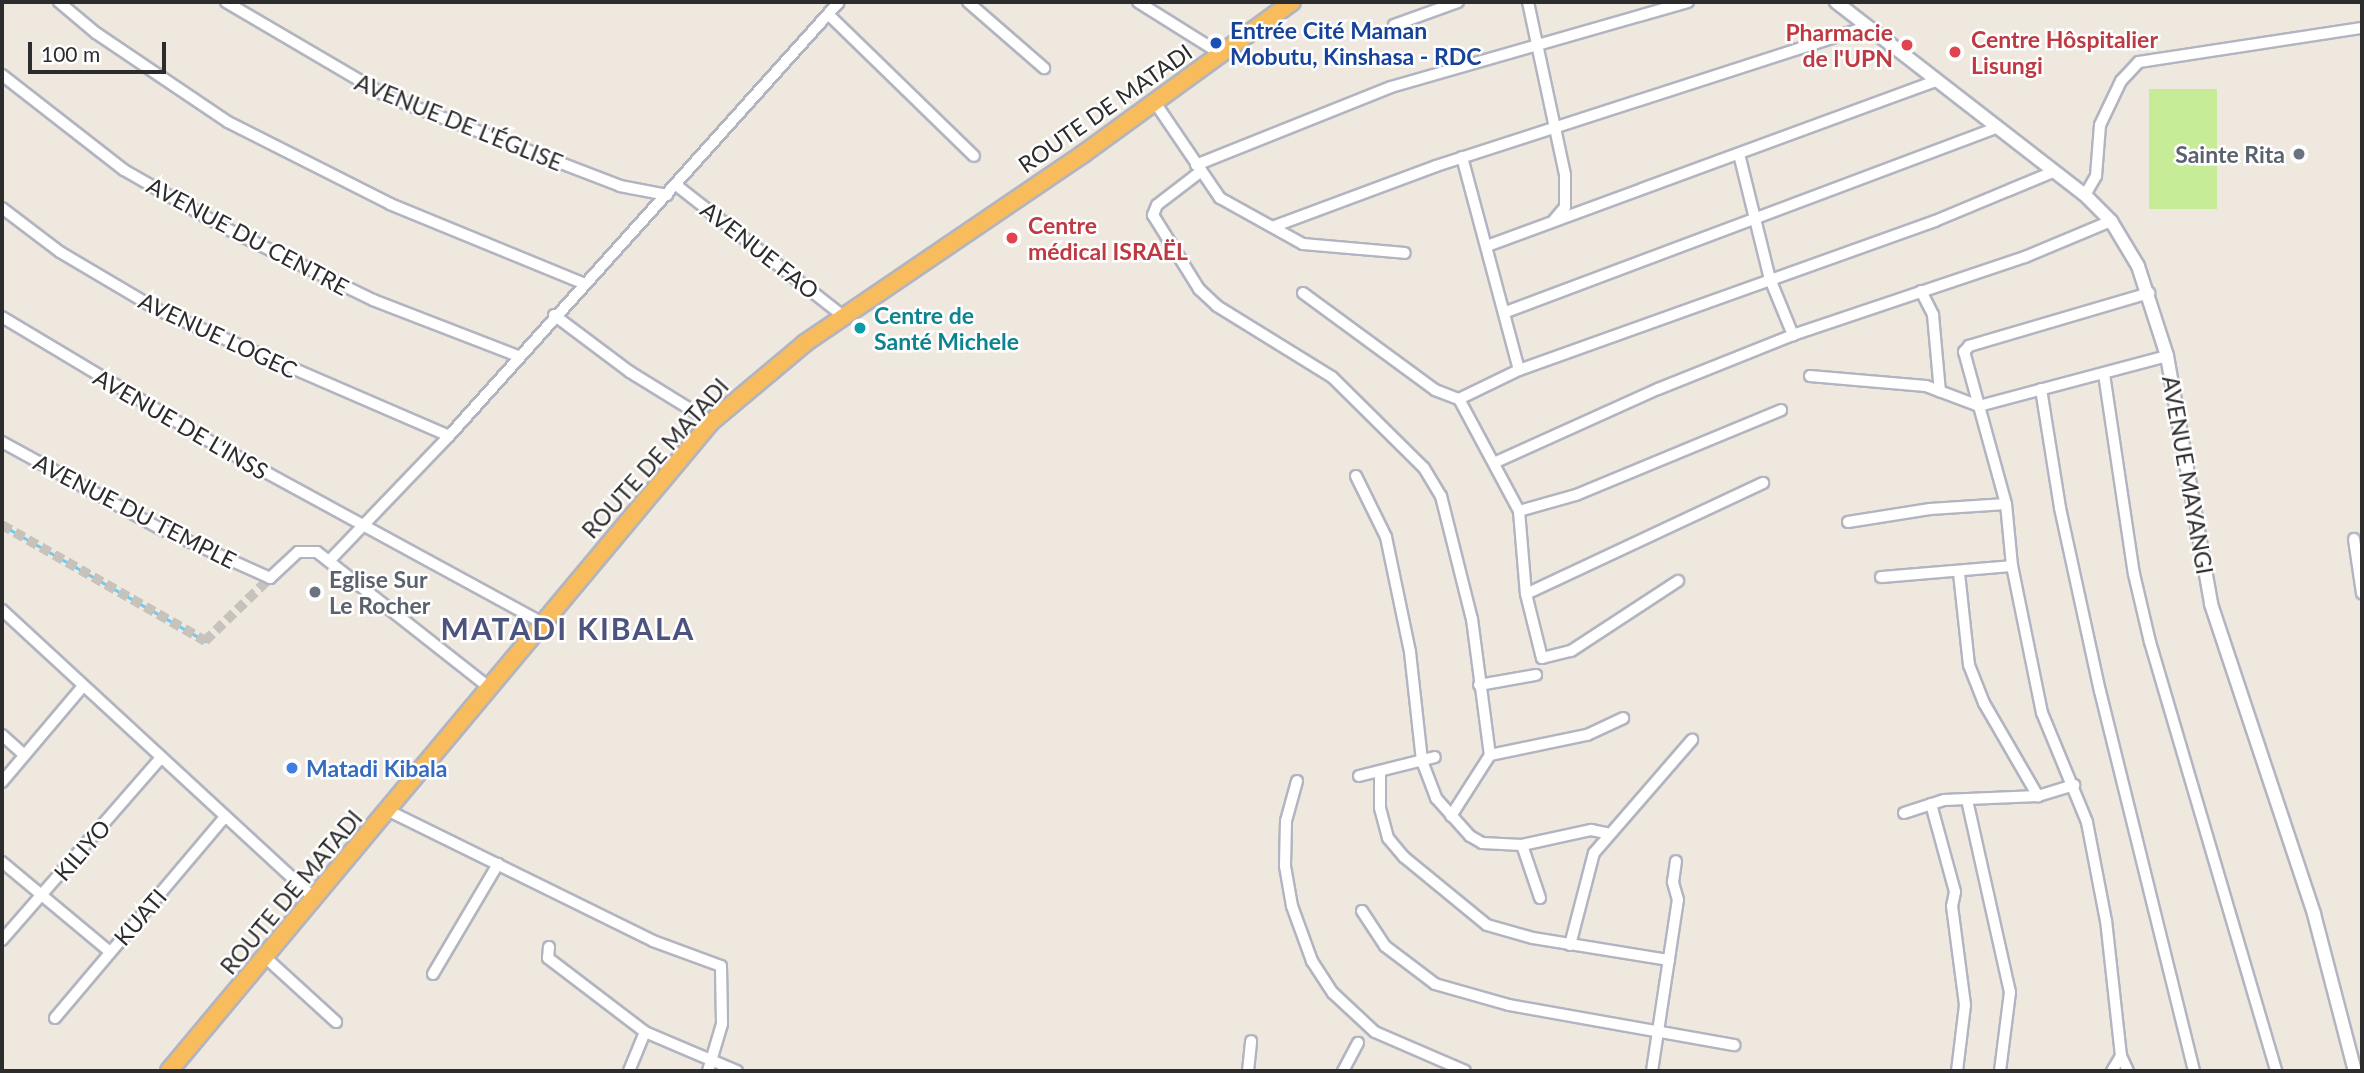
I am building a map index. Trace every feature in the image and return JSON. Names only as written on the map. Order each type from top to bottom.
[{"type":"highway","name":"ROUTE DE MATADI","points":[[169,1071],[389,811],[711,422],[760,376],[843,316],[1292,2]]},
{"type":"street","points":[[59,2],[96,33],[228,122],[390,204],[583,283]]},
{"type":"street","name":"AVENUE DE L'ÉGLISE","points":[[226,2],[386,96],[620,186],[667,195]]},
{"type":"street","points":[[490,688],[330,560],[449,436],[554,315],[667,195],[839,2]]},
{"type":"street","points":[[968,2],[1044,68]]},
{"type":"street","points":[[1138,2],[1221,54]]},
{"type":"street","points":[[1394,25],[1458,2]]},
{"type":"street","points":[[1528,2],[1567,194],[1564,207],[1551,222]]},
{"type":"street","points":[[1451,816],[1490,755],[1472,619],[1441,496],[1424,468],[1332,377],[1217,306],[1192,279],[1153,215],[1157,205],[1198,169],[1391,87],[1688,2]]},
{"type":"street","name":"AVENUE MAYANGI","points":[[1836,2],[2085,195],[2111,221],[2149,293],[2167,356],[2211,604],[2314,914],[2355,1071]]},
{"type":"street","points":[[829,15],[974,156]]},
{"type":"street","points":[[1275,226],[1338,199],[1866,27]]},
{"type":"street","points":[[2085,195],[2096,176],[2099,125],[2122,81],[2139,62],[2362,28]]},
{"type":"street","name":"AVENUE DU CENTRE","points":[[2,75],[124,170],[227,229],[373,300],[518,356]]},
{"type":"street","points":[[1487,246],[1936,81]]},
{"type":"street","points":[[1154,101],[1220,198],[1313,246],[1405,253]]},
{"type":"street","points":[[1506,312],[1756,216],[1997,128]]},
{"type":"street","points":[[1739,154],[1770,279],[1793,335]]},
{"type":"street","points":[[1462,158],[1506,312],[1519,370]]},
{"type":"street","points":[[1459,399],[1519,370],[1936,221],[2053,172]]},
{"type":"street","name":"AVENUE FAO","points":[[676,185],[843,316]]},
{"type":"street","name":"AVENUE LOGEC","points":[[2,208],[60,252],[158,310],[449,436]]},
{"type":"street","points":[[1496,462],[1658,389],[1793,335],[2025,257],[2111,221]]},
{"type":"street","points":[[1921,291],[1933,315],[1940,392]]},
{"type":"street","points":[[1303,293],[1435,390],[1459,399],[1496,462],[1519,511],[1526,594],[1544,659],[1571,651],[1678,582]]},
{"type":"street","points":[[2128,1071],[2121,1056],[2097,864],[2074,785],[2042,713],[2012,566],[2006,504],[1965,348],[2149,293]]},
{"type":"street","points":[[554,315],[630,372],[711,422]]},
{"type":"street","name":"AVENUE DE L'INSS","points":[[2,317],[106,383],[362,527],[543,623]]},
{"type":"street","points":[[1810,376],[1909,383],[1979,406],[2167,356]]},
{"type":"street","points":[[2104,374],[2134,573],[2150,642],[2276,1071]]},
{"type":"street","points":[[2041,389],[2060,508],[2099,691],[2194,1071]]},
{"type":"street","points":[[1519,511],[1576,495],[1781,410]]},
{"type":"street","name":"AVENUE DU TEMPLE","points":[[2,442],[159,528],[270,578],[298,552],[307,549],[330,560]]},
{"type":"street","points":[[1356,476],[1386,537],[1402,607],[1422,761],[1436,798],[1451,816],[1482,843],[1522,845],[1591,830],[1607,833]]},
{"type":"street","points":[[1526,594],[1763,483]]},
{"type":"street","points":[[1848,522],[1930,509],[2006,504]]},
{"type":"street","points":[[2354,539],[2362,593]]},
{"type":"street","points":[[1881,577],[1959,573],[2012,566]]},
{"type":"street","points":[[1959,573],[1969,665],[1984,703],[2038,796]]},
{"type":"street","points":[[2,610],[314,898]]},
{"type":"street","points":[[1479,685],[1536,675]]},
{"type":"street","points":[[2,782],[83,686]]},
{"type":"street","points":[[1490,755],[1587,735],[1623,718]]},
{"type":"street","points":[[2,735],[24,755]]},
{"type":"street","points":[[1570,945],[1581,893],[1594,853],[1607,833],[1654,789],[1692,740]]},
{"type":"street","points":[[1359,776],[1435,757]]},
{"type":"street","name":"KILIYO","points":[[2,940],[162,758]]},
{"type":"street","points":[[1380,772],[1383,822],[1404,857],[1487,925],[1570,945],[1668,960]]},
{"type":"street","points":[[1297,781],[1286,821],[1285,866],[1292,906],[1312,961],[1333,993],[1376,1032],[1465,1071]]},
{"type":"street","points":[[1904,814],[1931,804],[2038,796],[2074,785]]},
{"type":"street","points":[[1967,800],[2010,992],[2000,1071]]},
{"type":"street","points":[[1931,804],[1955,892],[1952,906],[1965,1005],[1957,1071]]},
{"type":"street","points":[[389,811],[653,941],[721,966],[725,998],[710,1067]]},
{"type":"street","name":"KUATI","points":[[55,1018],[225,817]]},
{"type":"street","points":[[1522,845],[1539,898]]},
{"type":"street","points":[[1652,1071],[1678,900],[1673,882],[1676,861]]},
{"type":"street","points":[[2,862],[110,952]]},
{"type":"street","points":[[433,974],[498,864]]},
{"type":"street","points":[[1362,911],[1385,946],[1435,984],[1509,1005],[1734,1045]]},
{"type":"street","points":[[549,947],[548,958],[645,1032],[710,1067],[737,1071]]},
{"type":"street","points":[[266,958],[336,1022]]},
{"type":"street","points":[[629,1071],[645,1032]]},
{"type":"street","points":[[1248,1071],[1251,1041]]},
{"type":"street","points":[[1343,1071],[1358,1043]]},
{"type":"street","points":[[2112,1071],[2121,1056]]},
{"type":"green space","points":[[2149,89],[2217,89],[2217,209],[2149,209]]},
{"type":"waterway","points":[[2,525],[205,641]]},
{"type":"tunnel","points":[[2,525],[205,641],[270,578]]},
{"type":"place","name":"Entrée Cité Maman Mobutu, Kinshasa - RDC","points":[[1216,43]]},
{"type":"place","name":"Pharmacie de l'UPN","points":[[1907,45]]},
{"type":"place","name":"Centre Hôspitalier Lisungi","points":[[1955,52]]},
{"type":"place","name":"Sainte Rita","points":[[2299,154]]},
{"type":"place","name":"Centre médical ISRAËL","points":[[1012,238]]},
{"type":"place","name":"Centre de Santé Michele","points":[[860,328]]},
{"type":"place","name":"Eglise Sur Le Rocher","points":[[315,592]]},
{"type":"place","name":"Matadi Kibala","points":[[292,768]]},
{"type":"district","name":"MATADI KIBALA","points":[[568,628]]}]
